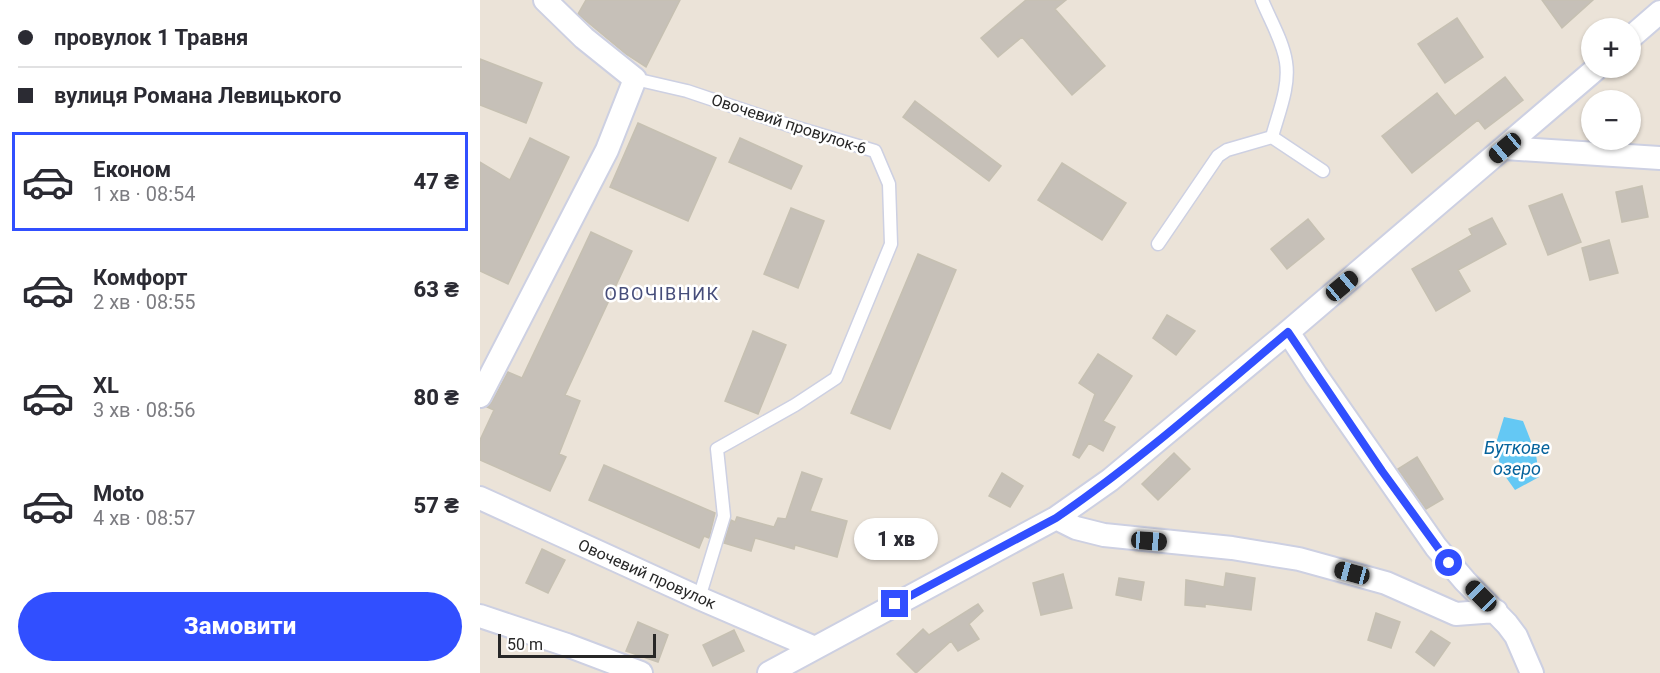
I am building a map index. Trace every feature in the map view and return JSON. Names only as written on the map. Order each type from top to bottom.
[{"type":"street","points":[[480,396],[607,150],[634,79],[584,38],[545,0]]},
{"type":"street","points":[[1641,28],[1660,12]]},
{"type":"street","points":[[769,673],[1056,518],[1110,480],[1288,332],[1586,78]]},
{"type":"street","points":[[1505,148],[1660,158]]},
{"type":"street","points":[[1288,332],[1436,547],[1496,611],[1516,636],[1532,673]]},
{"type":"street","name":"Овочевий провулок","points":[[480,498],[815,648]]},
{"type":"street","points":[[1056,518],[1076,528],[1104,535],[1232,548],[1299,559],[1386,583],[1456,614],[1496,611]]},
{"type":"street","points":[[480,616],[641,673]]},
{"type":"lane","points":[[1262,0],[1282,46],[1287,64],[1286,87],[1272,137]]},
{"type":"lane","name":"Овочевий провулок-6","points":[[634,79],[687,91],[875,151],[889,184],[891,244],[836,378],[795,405],[717,449],[724,516],[699,598]]},
{"type":"lane","points":[[1158,244],[1218,156],[1227,150],[1272,137],[1323,171]]},
{"type":"water","name":"Буткове озеро","points":[[1504,417],[1523,421],[1536,454],[1539,477],[1515,490],[1500,469],[1497,440]]},
{"type":"building","points":[[586,0],[680,0],[646,67],[626,54],[578,14]]},
{"type":"building","points":[[1026,0],[1066,0],[1055,9],[1105,66],[1072,95],[1022,37],[998,57],[981,38]]},
{"type":"building","points":[[1542,0],[1593,0],[1562,28]]},
{"type":"building","points":[[1457,18],[1483,57],[1445,83],[1418,44]]},
{"type":"building","points":[[480,59],[542,83],[526,123],[480,105]]},
{"type":"building","points":[[1505,77],[1523,100],[1485,129],[1478,120],[1412,173],[1382,136],[1437,93],[1455,116]]},
{"type":"building","points":[[915,101],[1001,166],[989,181],[903,117]]},
{"type":"building","points":[[638,123],[716,158],[688,221],[610,187]]},
{"type":"building","points":[[530,138],[569,157],[508,284],[480,271],[480,162],[510,180]]},
{"type":"building","points":[[740,138],[802,166],[791,189],[729,162]]},
{"type":"building","points":[[1062,163],[1126,203],[1102,240],[1038,200]]},
{"type":"building","points":[[1642,186],[1648,217],[1622,222],[1616,192]]},
{"type":"building","points":[[1562,194],[1581,242],[1548,255],[1529,206]]},
{"type":"building","points":[[791,208],[824,221],[798,288],[764,274]]},
{"type":"building","points":[[1492,218],[1506,244],[1458,270],[1470,291],[1436,311],[1412,269],[1472,235],[1469,229]]},
{"type":"building","points":[[1308,219],[1324,239],[1287,269],[1271,249]]},
{"type":"building","points":[[591,232],[632,251],[565,395],[580,401],[559,454],[566,457],[550,491],[480,460],[480,440],[494,410],[487,407],[508,372],[522,378]]},
{"type":"building","points":[[1609,240],[1618,273],[1590,280],[1582,248]]},
{"type":"building","points":[[918,254],[956,270],[890,429],[851,413]]},
{"type":"building","points":[[1167,315],[1195,331],[1176,355],[1153,338]]},
{"type":"building","points":[[753,331],[786,345],[758,414],[725,401]]},
{"type":"building","points":[[1098,354],[1132,376],[1103,421],[1115,427],[1103,451],[1089,443],[1079,458],[1073,455],[1095,394],[1079,383]]},
{"type":"building","points":[[1174,453],[1190,469],[1158,500],[1142,484]]},
{"type":"building","points":[[1417,457],[1443,499],[1426,509],[1398,469]]},
{"type":"building","points":[[604,465],[715,513],[709,538],[704,536],[699,548],[589,500]]},
{"type":"building","points":[[802,472],[822,479],[810,511],[847,521],[837,557],[795,545],[794,549],[755,538],[751,551],[724,543],[731,520],[735,522],[737,517],[774,527],[778,518],[786,519]]},
{"type":"building","points":[[1002,473],[1023,486],[1010,507],[989,496]]},
{"type":"building","points":[[542,549],[565,560],[548,593],[526,583]]},
{"type":"building","points":[[1226,573],[1255,578],[1251,610],[1205,604],[1205,607],[1185,605],[1186,580],[1224,587]]},
{"type":"building","points":[[1063,574],[1072,608],[1041,615],[1033,583]]},
{"type":"building","points":[[1119,578],[1144,582],[1141,600],[1116,595]]},
{"type":"building","points":[[978,604],[983,611],[969,624],[979,639],[958,651],[951,641],[916,673],[897,654],[923,629],[929,635]]},
{"type":"building","points":[[1376,613],[1400,622],[1391,648],[1368,640]]},
{"type":"building","points":[[638,622],[668,635],[658,662],[626,651]]},
{"type":"building","points":[[734,630],[744,651],[713,666],[703,645]]},
{"type":"building","points":[[1431,631],[1450,643],[1434,666],[1416,652]]},
{"type":"district","name":"ОВОЧІВНИК","points":[[662,293]]},
{"type":"route","points":[[895,604],[1056,518],[1077,504],[1110,480],[1288,332],[1304,359],[1382,471],[1449,563]]}]
